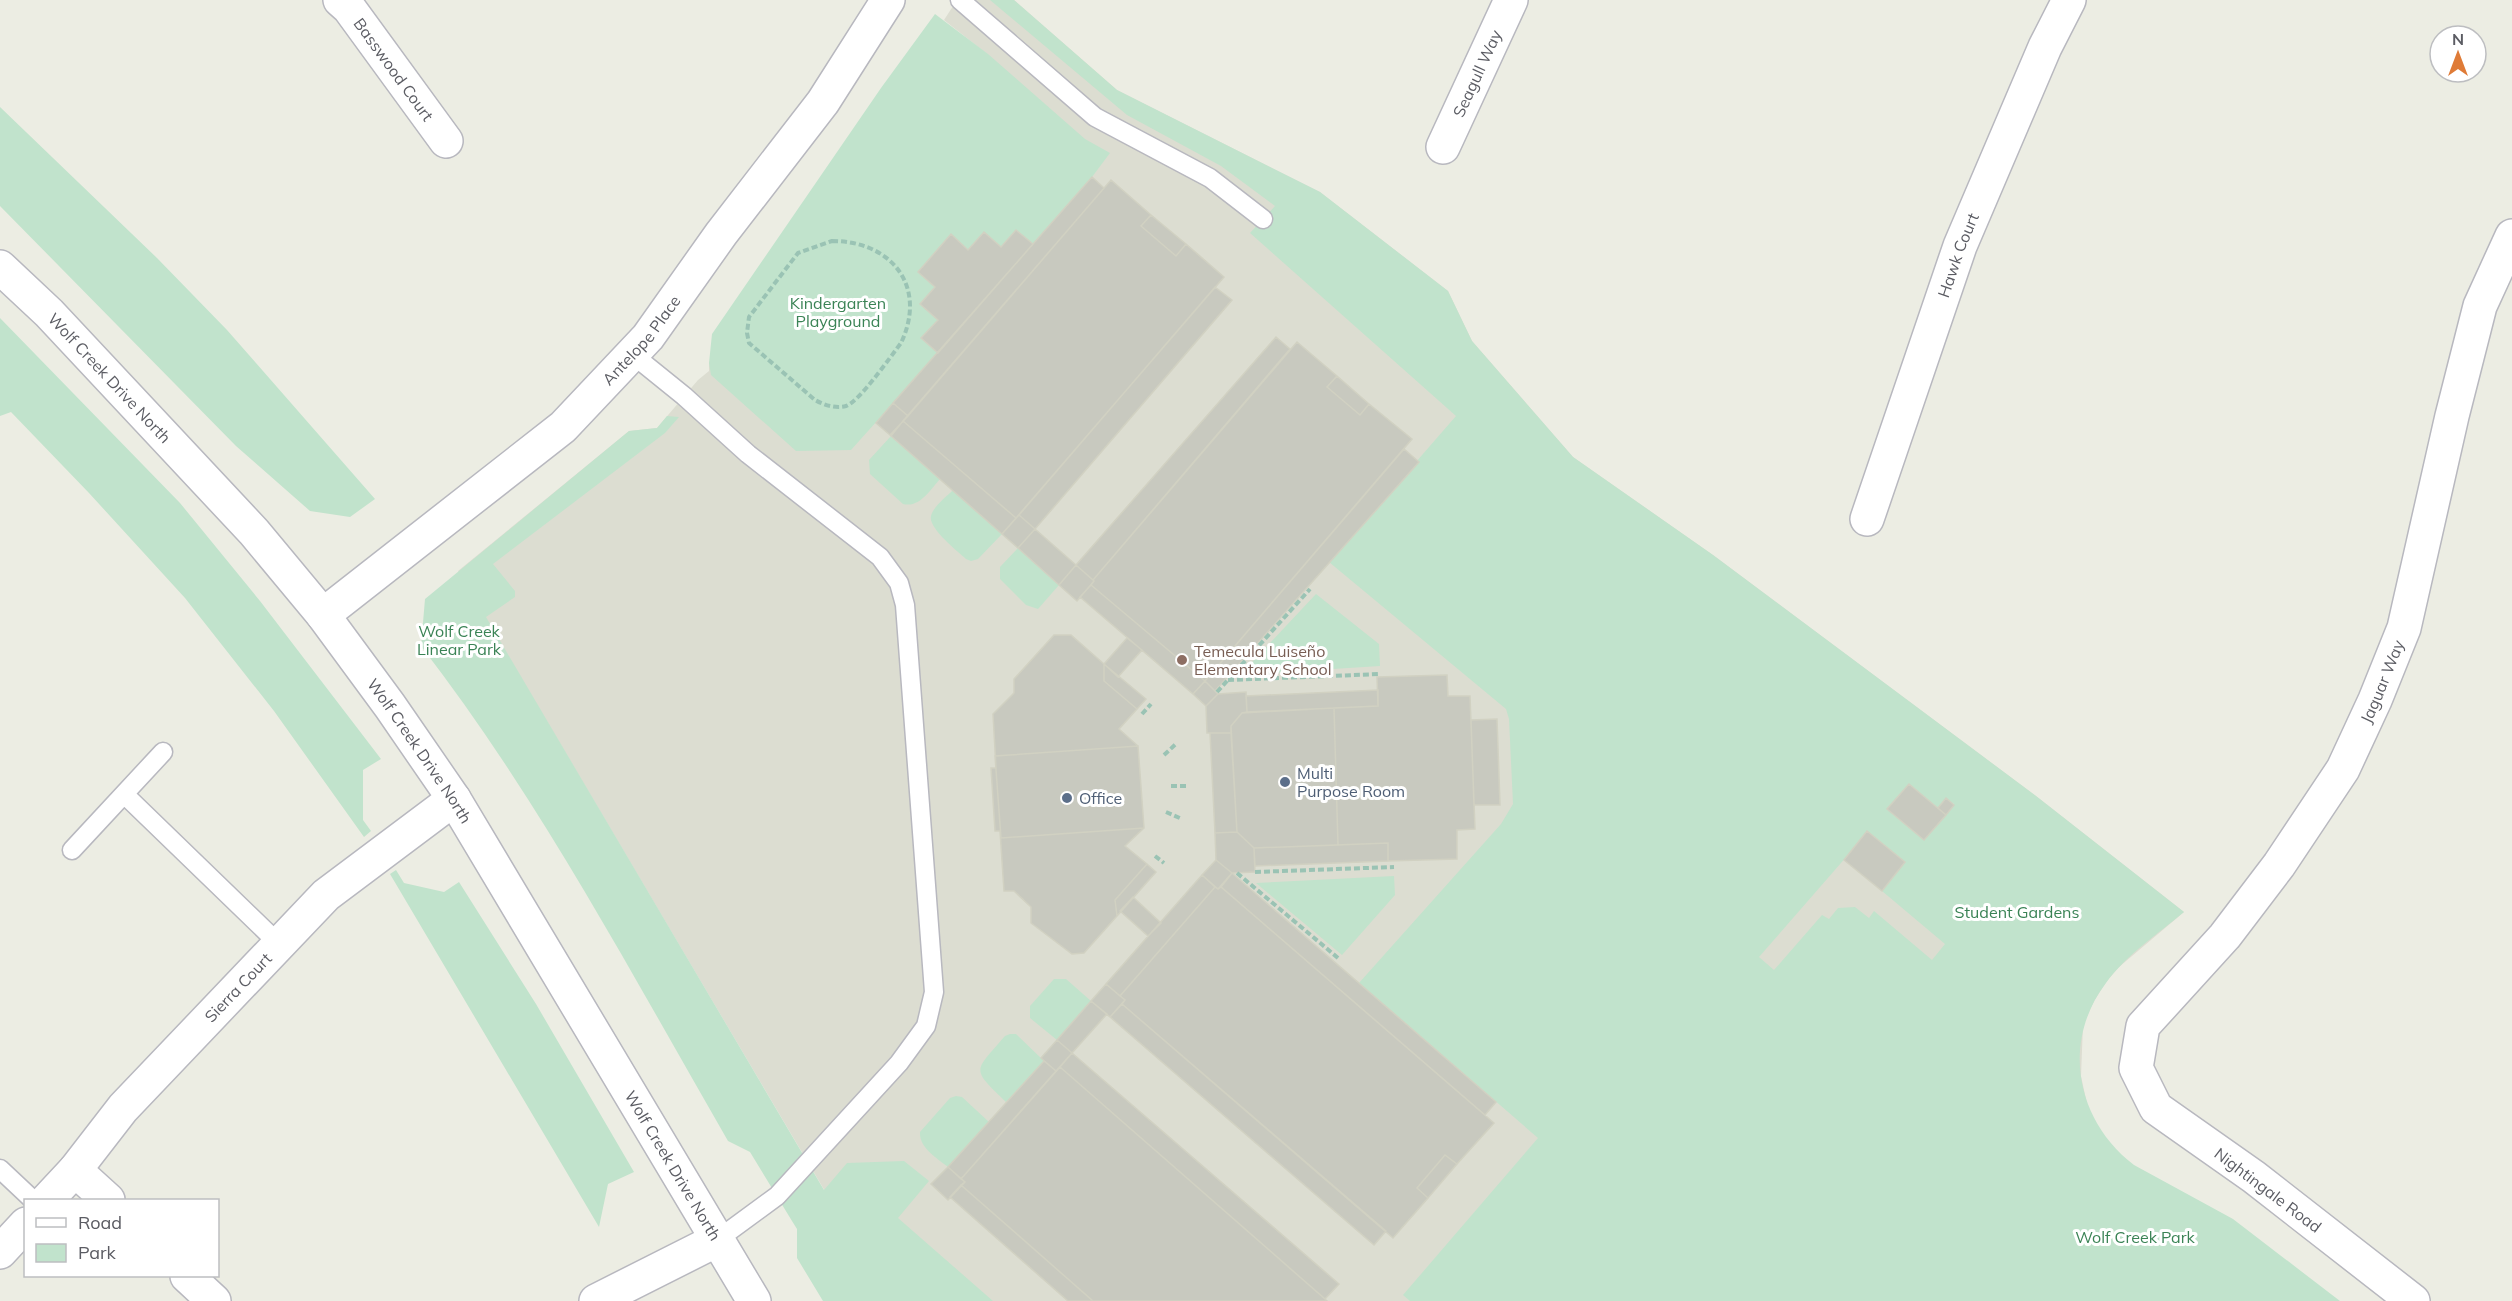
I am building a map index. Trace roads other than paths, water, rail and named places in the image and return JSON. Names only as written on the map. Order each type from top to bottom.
[{"type":"street","name":"Basswood Court","points":[[340,0],[349,8],[446,141]]},
{"type":"street","name":"Antelope Place","points":[[323,615],[563,427],[632,354],[648,336],[721,234],[823,102],[888,0]]},
{"type":"street","name":"Seagull Way","points":[[1443,147],[1511,0]]},
{"type":"street","name":"Hawk Court","points":[[1867,519],[1960,246],[2045,47],[2069,0]]},
{"type":"street","name":"Jaguar Way","points":[[2136,1068],[2143,1026],[2225,936],[2279,865],[2343,769],[2375,700],[2404,628],[2452,416],[2480,306],[2512,236]]},
{"type":"street","name":"Wolf Creek Drive North","points":[[0,267],[49,313],[254,531],[323,615],[390,706],[454,799],[754,1301]]},
{"type":"street","name":"Sierra Court","points":[[48,1199],[75,1170],[123,1108],[326,895],[454,799]]},
{"type":"street","name":"Nightingale Road","points":[[2136,1068],[2156,1108],[2254,1177],[2413,1301]]},
{"type":"street","points":[[75,1170],[107,1199]]},
{"type":"street","points":[[0,1252],[24,1226]]},
{"type":"street","points":[[596,1301],[717,1240]]},
{"type":"street","points":[[189,1277],[214,1301]]},
{"type":"lane","points":[[960,0],[1095,117],[1210,178],[1263,219]]},
{"type":"lane","points":[[632,354],[684,396],[748,454],[880,557],[899,583],[905,605],[934,992],[931,1013],[926,1026],[899,1063],[808,1164],[777,1196],[717,1240]]},
{"type":"lane","points":[[72,850],[163,752]]},
{"type":"lane","points":[[124,794],[279,944]]},
{"type":"lane","points":[[0,1169],[32,1199]]},
{"type":"place","name":"Temecula Luiseño Elementary School","points":[[1182,660]]},
{"type":"place","name":"Multi Purpose Room","points":[[1285,782]]},
{"type":"place","name":"Office","points":[[1067,798]]},
{"type":"park label","name":"Kindergarten Playground","points":[[838,312]]},
{"type":"park label","name":"Wolf Creek Linear Park","points":[[459,640]]},
{"type":"park label","name":"Student Gardens","points":[[2017,912]]},
{"type":"park label","name":"Wolf Creek Park","points":[[2135,1237]]}]
